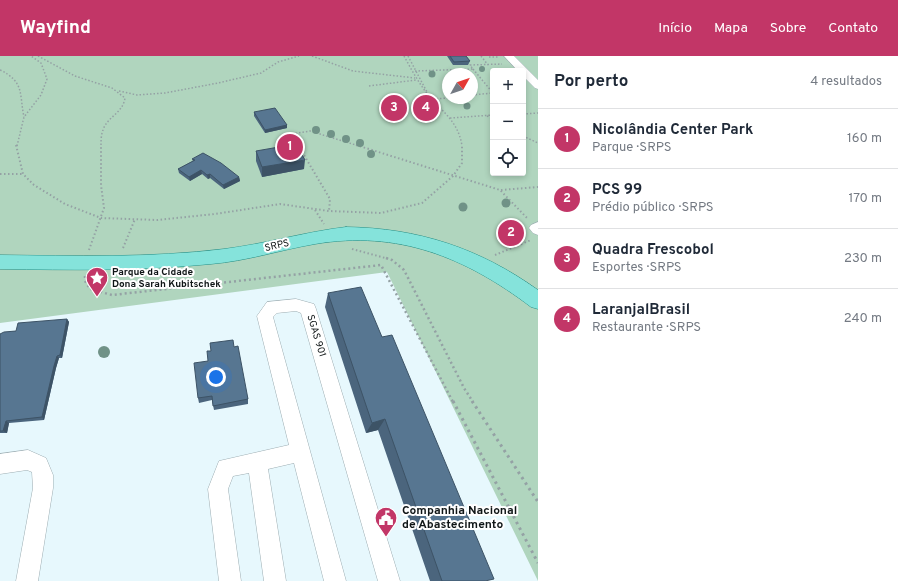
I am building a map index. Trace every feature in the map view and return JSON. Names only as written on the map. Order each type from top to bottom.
[{"type":"main road","name":"SRPS","points":[[0,262],[117,263],[191,259],[245,253],[344,233],[377,233],[423,241],[478,262],[520,287],[538,301]]},
{"type":"lane","points":[[509,56],[538,86]]},
{"type":"lane","name":"SGAS 901","points":[[335,581],[265,316],[273,307],[296,305],[308,309],[389,581]]},
{"type":"lane","points":[[230,581],[218,489],[226,468],[301,452]]},
{"type":"lane","points":[[0,464],[28,460],[39,465],[43,475],[43,488],[27,581]]},
{"type":"lane","points":[[257,461],[275,581]]},
{"type":"path","points":[[31,56],[41,63],[47,78],[40,95],[24,117],[16,144],[23,174],[34,185],[65,204],[100,218],[156,220],[208,215],[280,204],[329,211],[382,212],[422,203],[453,176],[462,163],[462,148],[460,134],[450,118],[416,79],[404,56]]},
{"type":"path","points":[[38,56],[50,60],[68,73],[119,91],[137,95],[165,93],[261,73],[271,68],[278,62],[299,56]]},
{"type":"path","points":[[312,56],[353,71],[416,79]]},
{"type":"path","points":[[408,56],[432,99]]},
{"type":"path","points":[[481,56],[488,65]]},
{"type":"path","points":[[472,68],[470,65],[517,64]]},
{"type":"path","points":[[0,70],[18,80],[22,90],[22,109],[24,117]]},
{"type":"path","points":[[415,71],[442,70]]},
{"type":"path","points":[[478,75],[493,93],[478,94]]},
{"type":"path","points":[[369,86],[416,79]]},
{"type":"path","points":[[119,91],[125,98],[124,104],[103,128],[101,136],[101,185],[104,208],[84,263],[85,281],[90,289],[112,295],[381,265],[538,563]]},
{"type":"path","points":[[432,99],[442,98]]},
{"type":"path","points":[[526,114],[538,113]]},
{"type":"path","points":[[486,116],[490,118]]},
{"type":"path","points":[[450,118],[490,116]]},
{"type":"path","points":[[329,211],[330,199],[313,173],[292,134],[310,131],[500,190],[538,187]]},
{"type":"path","points":[[526,137],[538,143]]},
{"type":"path","points":[[0,174],[23,174]]},
{"type":"path","points":[[478,262],[537,231],[500,190]]},
{"type":"path","points":[[117,263],[136,219]]},
{"type":"path","points":[[331,235],[340,246],[392,260],[404,270],[464,388],[538,502]]},
{"type":"green space","name":"Parque da Cidade Dona Sarah Kubitschek","points":[[0,56],[538,56],[538,581],[387,272],[0,323]]},
{"type":"building","points":[[450,56],[466,56],[470,61],[454,62]]},
{"type":"building","points":[[275,108],[287,125],[265,130],[254,112]]},
{"type":"building","points":[[296,144],[305,160],[262,167],[256,151]]},
{"type":"building","points":[[203,153],[221,163],[239,177],[223,185],[210,174],[207,175],[201,170],[189,177],[178,169],[195,160],[192,159]]},
{"type":"building","points":[[361,287],[382,337],[392,335],[494,579],[485,581],[442,581],[385,419],[372,423],[328,293]]},
{"type":"building","points":[[67,319],[60,355],[57,356],[54,366],[42,417],[6,421],[3,431],[0,431],[0,334],[4,332],[16,331],[18,323]]},
{"type":"building","points":[[233,340],[234,347],[238,346],[248,399],[213,406],[212,396],[198,398],[194,363],[208,361],[207,351],[211,351],[210,343]]},
{"type":"place","name":"Quadra Frescobol","points":[[394,108]]},
{"type":"place","name":"LaranjalBrasil","points":[[426,108]]},
{"type":"place","name":"Nicolândia Center Park","points":[[290,147]]},
{"type":"place","name":"PCS 99","points":[[511,233]]},
{"type":"place","name":"Parque da Cidade Dona Sarah Kubitschek","points":[[97,298]]},
{"type":"place","name":"Companhia Nacional de Abastecimento","points":[[386,538]]}]
